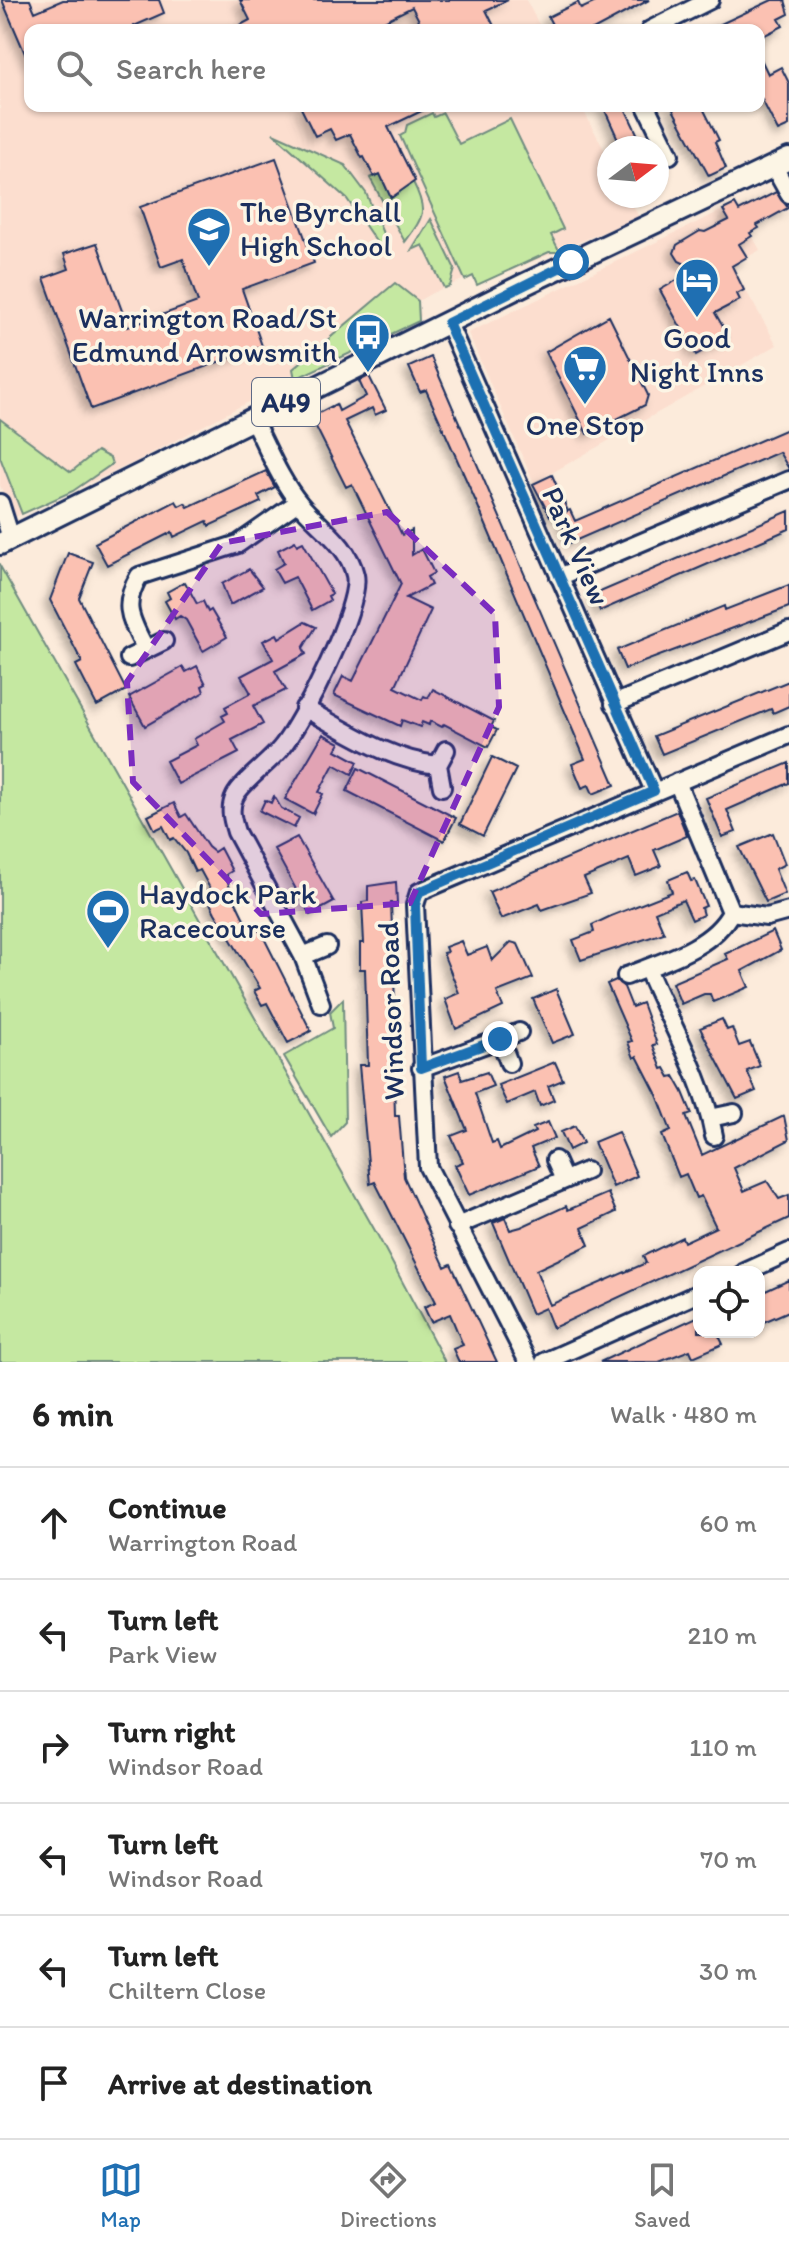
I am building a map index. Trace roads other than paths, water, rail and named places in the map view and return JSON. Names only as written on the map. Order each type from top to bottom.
[{"type":"main road","name":"A49","points":[[5,541],[252,418],[782,163]]},
{"type":"street","points":[[662,24],[710,0]]},
{"type":"street","points":[[649,112],[670,155]]},
{"type":"street","points":[[782,163],[789,194]]},
{"type":"street","name":"Park View","points":[[448,323],[654,791]]},
{"type":"street","points":[[252,418],[298,502],[344,551],[356,580],[350,616],[304,708],[284,744],[235,795],[231,813],[236,832],[303,956],[321,1004]]},
{"type":"street","points":[[559,577],[789,480]]},
{"type":"street","points":[[146,650],[131,621],[127,597],[139,576],[238,544],[298,502]]},
{"type":"street","points":[[0,503],[5,541]]},
{"type":"street","points":[[614,704],[789,631]]},
{"type":"street","points":[[129,658],[164,641]]},
{"type":"street","points":[[304,708],[386,751],[416,763],[442,757],[442,787]]},
{"type":"street","name":"Windsor Road","points":[[528,1362],[428,1167],[415,905],[419,892],[789,735]]},
{"type":"street","points":[[677,782],[731,912]]},
{"type":"street","points":[[731,912],[767,917],[788,915]]},
{"type":"street","points":[[626,976],[714,935],[731,912]]},
{"type":"street","points":[[303,956],[327,946]]},
{"type":"street","points":[[647,968],[674,1033],[697,1074],[714,1136]]},
{"type":"street","points":[[421,1068],[519,1032]]},
{"type":"street","points":[[500,1039],[509,1063]]},
{"type":"street","points":[[710,1118],[734,1113]]},
{"type":"street","points":[[555,1160],[564,1180]]},
{"type":"street","points":[[457,1226],[586,1171]]},
{"type":"street","points":[[758,1266],[789,1252]]},
{"type":"street","points":[[544,1362],[693,1296]]},
{"type":"place","name":"The Byrchall High School","points":[[209,268]]},
{"type":"place","name":"Good Night Inns","points":[[697,319]]},
{"type":"place","name":"Warrington Road/St Edmund Arrowsmith","points":[[368,374]]},
{"type":"place","name":"One Stop","points":[[585,406]]},
{"type":"place","name":"Haydock Park Racecourse","points":[[108,950]]}]
